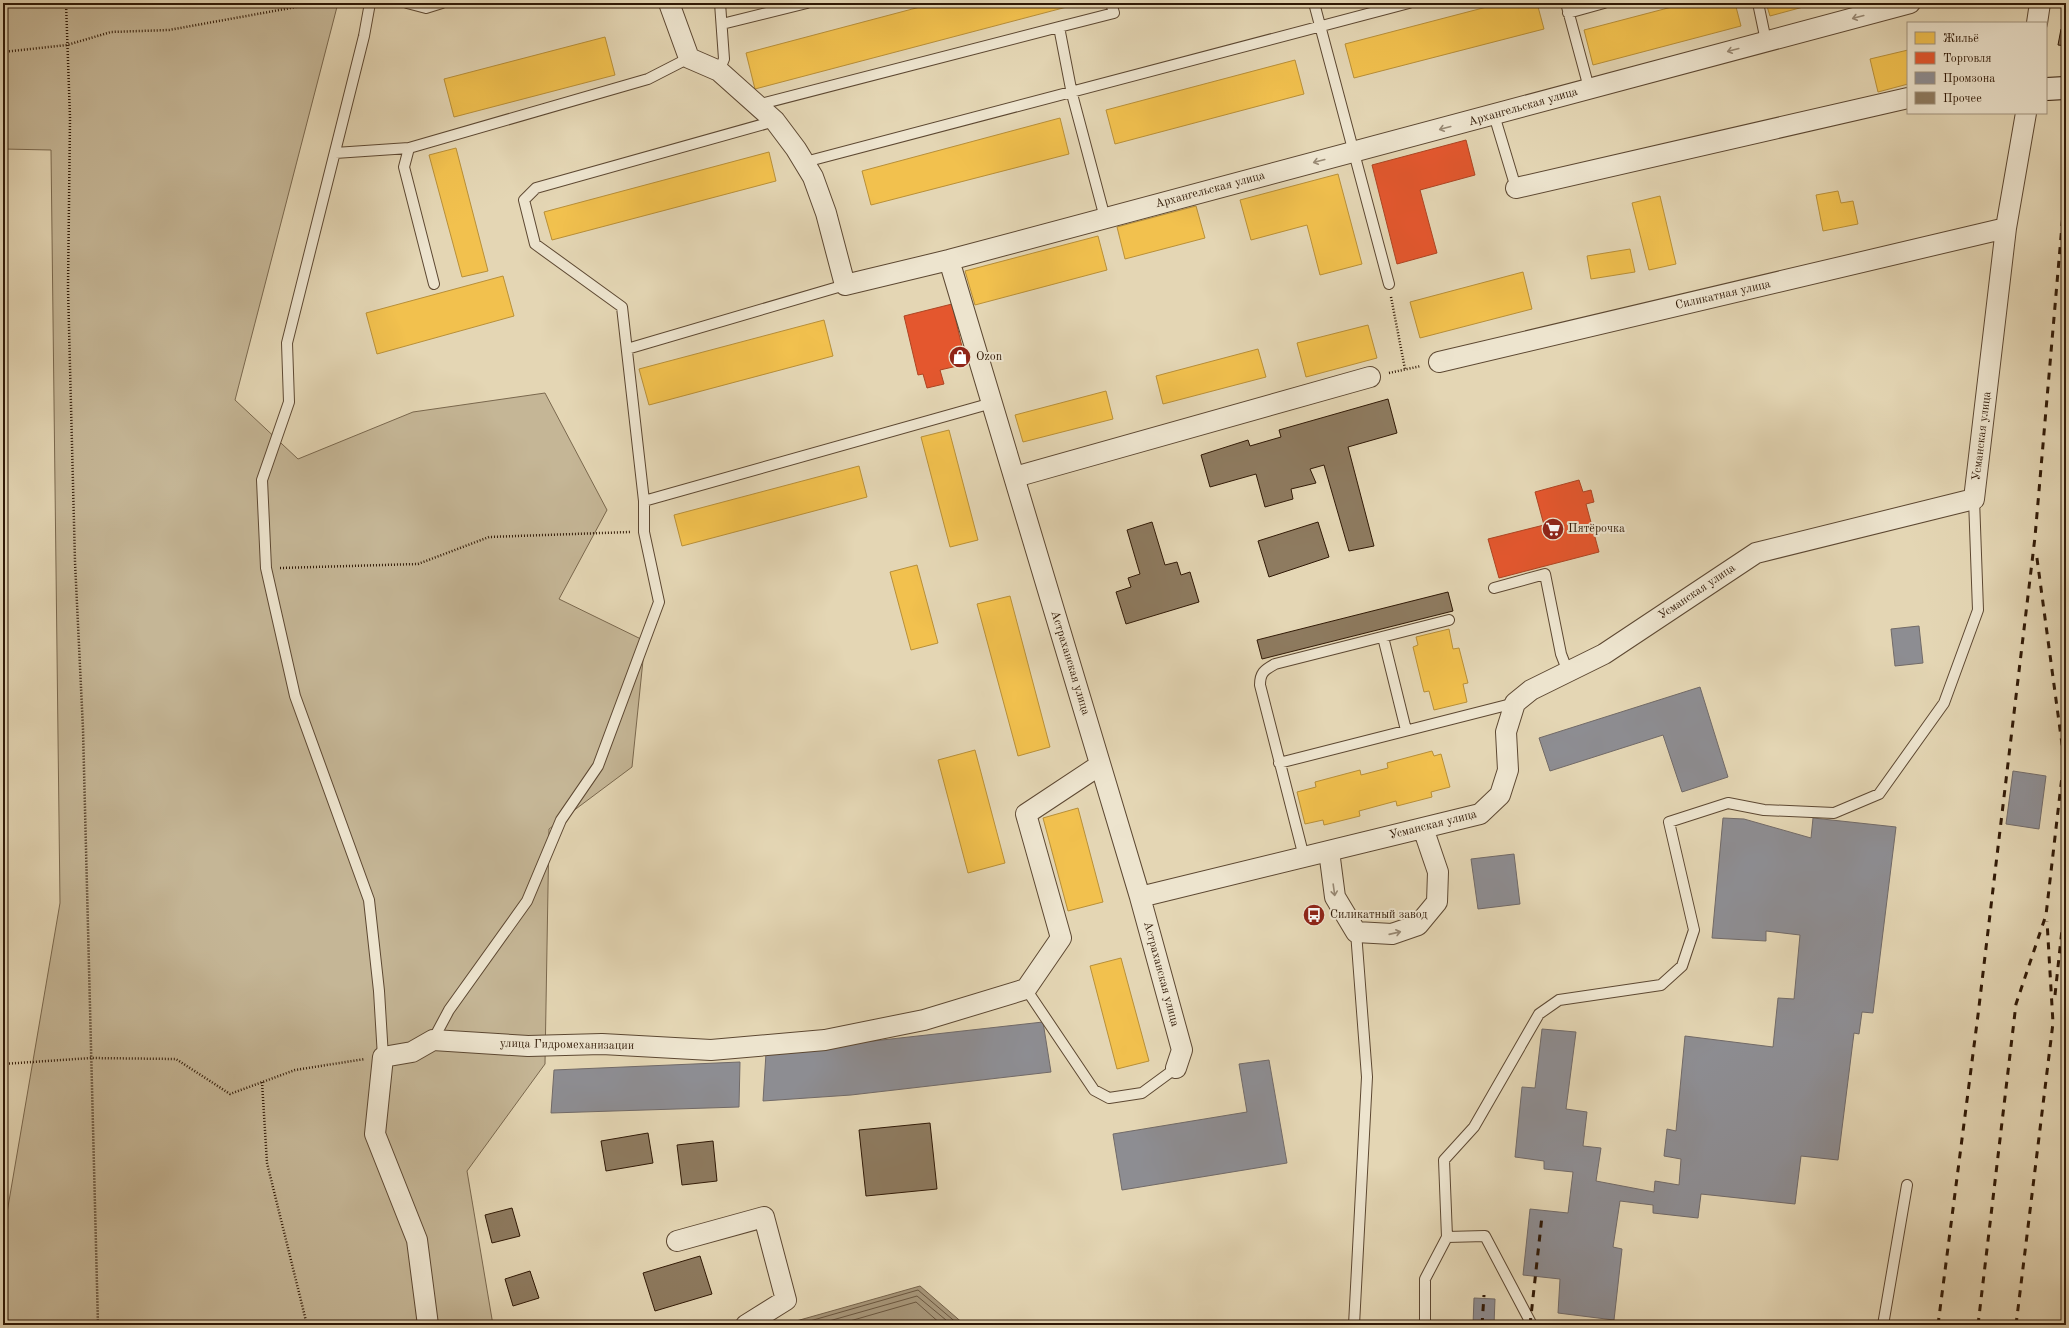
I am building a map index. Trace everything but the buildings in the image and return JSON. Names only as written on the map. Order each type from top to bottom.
[{"type":"street","points":[[669,3],[689,58],[719,71],[775,121],[805,162],[813,176],[826,214],[845,285]]},
{"type":"street","name":"Архангельская улица","points":[[845,285],[949,260],[1910,3]]},
{"type":"street","points":[[2037,22],[2040,3]]},
{"type":"street","points":[[2047,89],[2066,88]]},
{"type":"street","points":[[1516,188],[1907,98]]},
{"type":"street","name":"Усманская улица","points":[[1140,897],[1480,814],[1500,795],[1508,770],[1506,732],[1515,703],[1531,690],[1604,654],[1756,553],[1974,499],[2006,228],[2026,114]]},
{"type":"street","name":"Силикатная улица","points":[[1439,362],[2006,228]]},
{"type":"street","name":"Астраханская улица","points":[[949,260],[1140,897],[1182,1050],[1176,1068]]},
{"type":"street","points":[[1014,477],[1370,377]]},
{"type":"street","points":[[1026,989],[1061,938],[1026,814],[1100,765]]},
{"type":"street","points":[[1329,851],[1335,897],[1356,932],[1392,934],[1418,925],[1438,902],[1438,872],[1423,828]]},
{"type":"street","name":"улица Гидромеханизации","points":[[433,1040],[528,1046],[602,1044],[711,1050],[833,1038],[924,1020],[1026,989]]},
{"type":"street","points":[[428,1325],[417,1240],[375,1134],[383,1056],[412,1052],[433,1040]]},
{"type":"street","points":[[677,1241],[764,1217],[786,1300],[746,1325]]},
{"type":"lane","points":[[370,3],[335,154],[287,343],[289,402],[262,480],[266,568],[295,696],[369,900],[379,991],[383,1056]]},
{"type":"lane","points":[[407,3],[426,8],[442,3]]},
{"type":"lane","points":[[719,71],[724,59],[720,3]]},
{"type":"lane","points":[[722,24],[807,3]]},
{"type":"lane","points":[[757,105],[1114,13],[1111,3]]},
{"type":"lane","points":[[1314,3],[1388,284]]},
{"type":"lane","points":[[805,162],[1409,3]]},
{"type":"lane","points":[[1589,88],[1567,8],[1604,3]]},
{"type":"lane","points":[[1758,3],[1766,41]]},
{"type":"lane","points":[[1059,27],[1072,92],[1105,218]]},
{"type":"lane","points":[[335,154],[409,148],[648,79],[689,58]]},
{"type":"lane","points":[[1494,115],[1516,188]]},
{"type":"lane","points":[[433,1040],[449,1010],[527,901],[561,820],[598,766],[658,602],[644,532],[644,501],[622,307],[535,244],[524,200],[536,188],[775,121]]},
{"type":"lane","points":[[409,148],[404,167],[434,284]]},
{"type":"lane","points":[[627,349],[845,285]]},
{"type":"lane","points":[[644,501],[992,403]]},
{"type":"lane","points":[[1425,1325],[1425,1279],[1447,1237],[1444,1160],[1474,1128],[1539,1014],[1559,1000],[1661,985],[1682,966],[1694,930],[1669,822],[1728,803],[1764,810],[1834,813],[1879,794],[1944,703],[1978,610],[1974,499]]},
{"type":"lane","points":[[1494,588],[1544,574],[1561,654],[1568,672]]},
{"type":"lane","points":[[1304,857],[1260,685],[1260,675],[1266,669],[1275,664],[1449,620]]},
{"type":"lane","points":[[1383,637],[1406,730]]},
{"type":"lane","points":[[1280,762],[1515,703]]},
{"type":"lane","points":[[1354,1325],[1367,1077],[1356,932]]},
{"type":"lane","points":[[1026,989],[1094,1090],[1109,1098],[1142,1093],[1176,1068]]},
{"type":"lane","points":[[1883,1325],[1907,1185]]},
{"type":"lane","points":[[1447,1237],[1485,1236],[1532,1325]]},
{"type":"path","points":[[66,3],[70,118],[68,288],[75,562],[83,729],[98,1325]]},
{"type":"path","points":[[3,52],[67,45],[111,32],[169,30],[318,3]]},
{"type":"path","points":[[1388,284],[1405,369]]},
{"type":"path","points":[[1370,377],[1439,362]]},
{"type":"path","points":[[266,568],[418,564],[489,537],[644,532]]},
{"type":"path","points":[[3,1064],[91,1058],[176,1059],[230,1094],[295,1070],[383,1056]]},
{"type":"path","points":[[262,1082],[267,1163],[307,1325]]},
{"type":"shaded area","points":[[3,3],[338,3],[235,400],[298,459],[413,412],[545,393],[607,510],[559,599],[645,641],[632,767],[549,829],[545,1064],[467,1171],[493,1325],[3,1325],[3,1236],[60,903],[51,150],[3,149]]},
{"type":"water","points":[[920,1286],[965,1325],[782,1325]]},
{"type":"railway","points":[[1938,1325],[1978,1015],[2035,537],[2066,179]]},
{"type":"railway","points":[[1978,1325],[2016,1004],[2046,915],[2064,759],[2036,551]]},
{"type":"railway","points":[[2055,995],[2066,892]]},
{"type":"railway","points":[[2016,1325],[2053,1023],[2047,921]]},
{"type":"railway","points":[[1530,1325],[1542,1216]]},
{"type":"railway","points":[[1482,1325],[1484,1295]]},
{"type":"place","name":"Ozon","points":[[960,357]]},
{"type":"place","name":"Пятёрочка","points":[[1553,529]]},
{"type":"place","name":"Силикатный завод","points":[[1314,915]]}]
